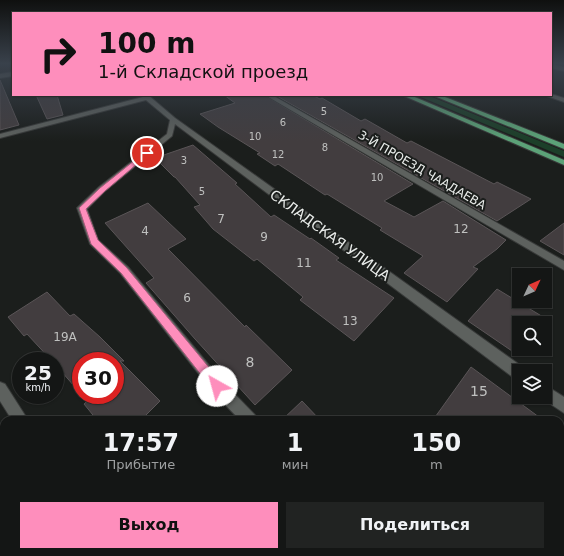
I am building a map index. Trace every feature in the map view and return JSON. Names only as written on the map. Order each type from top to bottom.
[{"type":"main road","points":[[407,96],[564,163]]},
{"type":"main road","points":[[437,96],[564,147]]},
{"type":"street","points":[[0,136],[145,96]]},
{"type":"street","name":"СКЛАДСКАЯ УЛИЦА","points":[[145,96],[173,119],[512,368]]},
{"type":"street","name":"3-Й ПРОЕЗД ЧААДАЕВА","points":[[270,96],[564,266]]},
{"type":"street","points":[[550,96],[564,100]]},
{"type":"street","points":[[173,119],[170,135],[102,189],[82,208],[94,242],[124,270],[217,386],[246,416]]},
{"type":"street","points":[[0,389],[18,416]]},
{"type":"street","points":[[552,397],[564,406]]},
{"type":"green space","points":[[418,96],[429,96],[564,151],[564,157]]},
{"type":"building","points":[[0,89],[4,89],[19,125],[0,130]]},
{"type":"building","points":[[36,96],[57,96],[63,115],[47,119]]},
{"type":"building","points":[[225,96],[266,96],[413,184],[384,201],[414,217],[443,201],[506,240],[497,249],[473,267],[478,269],[447,302],[404,273],[423,256],[380,230],[382,228],[327,194],[325,195],[278,164],[275,166],[257,154],[260,153],[200,114],[235,103]]},
{"type":"building","points":[[277,96],[314,96],[320,99],[322,98],[361,121],[365,119],[407,143],[411,141],[494,184],[497,182],[531,199],[497,221]]},
{"type":"building","points":[[193,145],[237,183],[235,184],[271,217],[274,215],[310,239],[311,238],[339,258],[336,260],[394,298],[354,341],[300,300],[303,297],[257,259],[254,261],[213,229],[194,207],[200,205],[175,177],[155,158]]},
{"type":"building","points":[[148,203],[186,239],[168,249],[245,327],[246,325],[292,370],[255,405],[146,283],[154,278],[105,223]]},
{"type":"building","points":[[564,223],[564,255],[540,241]]},
{"type":"building","points":[[497,289],[512,298],[512,308],[528,308],[541,316],[512,316],[512,351],[468,321]]},
{"type":"building","points":[[47,292],[70,316],[74,314],[115,352],[72,352],[72,384],[64,374],[64,352],[44,352],[27,334],[24,336],[8,317]]},
{"type":"building","points":[[124,365],[160,401],[145,416],[94,416],[84,404],[124,404]]},
{"type":"building","points":[[471,367],[512,397],[512,404],[521,404],[538,416],[436,416]]},
{"type":"building","points":[[302,401],[316,416],[286,416]]},
{"type":"route","points":[[147,153],[102,189],[82,208],[94,242],[124,270],[217,386]]}]
